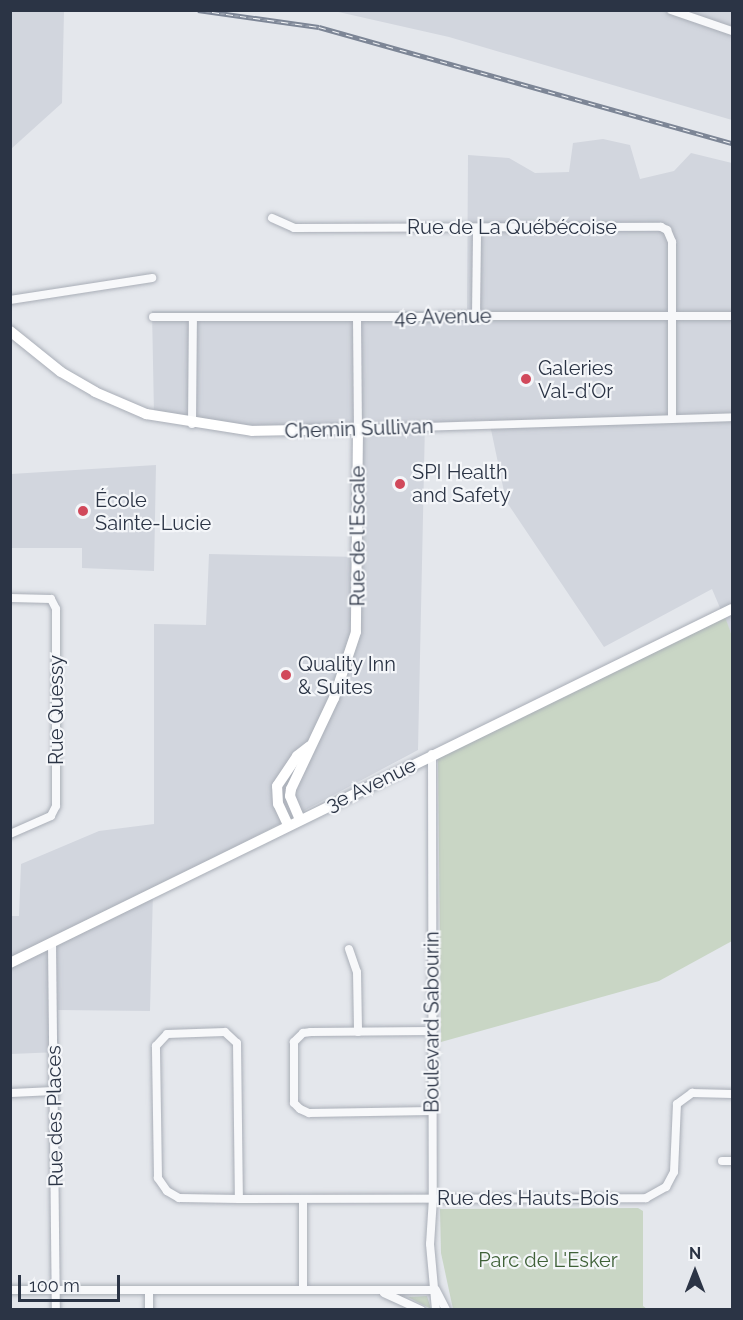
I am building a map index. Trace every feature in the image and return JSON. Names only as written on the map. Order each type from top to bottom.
[{"type":"main road","name":"Chemin Sullivan","points":[[10,331],[61,372],[95,392],[146,414],[192,424],[252,431],[358,429]]},
{"type":"main road","name":"Rue de l'Escale","points":[[300,820],[290,796],[345,670],[356,632],[359,598],[358,429]]},
{"type":"main road","name":"3e Avenue","points":[[10,963],[432,754],[732,609]]},
{"type":"main road","name":"Rue de l'Escale","points":[[288,825],[278,804],[278,786],[297,756],[310,746]]},
{"type":"street","points":[[671,10],[732,31]]},
{"type":"street","name":"Rue de La Québécoise","points":[[272,218],[294,228],[661,227],[667,230],[672,242],[672,316]]},
{"type":"street","points":[[476,316],[477,228]]},
{"type":"street","points":[[10,300],[152,278]]},
{"type":"street","points":[[672,316],[672,418]]},
{"type":"street","name":"4e Avenue","points":[[153,317],[732,316]]},
{"type":"street","points":[[192,424],[194,317]]},
{"type":"street","name":"Rue de l'Escale","points":[[357,318],[358,429]]},
{"type":"street","name":"Chemin Sullivan","points":[[358,429],[732,417]]},
{"type":"street","name":"Rue Quessy","points":[[10,598],[51,599],[56,609],[56,806],[51,816],[10,834]]},
{"type":"street","name":"Boulevard Sabourin","points":[[432,754],[433,1198],[430,1245],[436,1310]]},
{"type":"street","name":"Rue des Places","points":[[52,943],[56,1310]]},
{"type":"street","points":[[349,949],[357,972],[358,1032]]},
{"type":"street","points":[[432,1031],[303,1033],[294,1042],[294,1103],[300,1109],[309,1113],[432,1111]]},
{"type":"street","name":"Rue des Hauts-Bois","points":[[239,1199],[237,1043],[225,1032],[167,1034],[156,1046],[158,1178],[167,1191],[178,1198],[239,1199],[303,1199],[646,1198],[666,1187],[674,1172],[677,1104],[692,1093],[732,1094]]},
{"type":"street","points":[[10,1093],[55,1091]]},
{"type":"street","points":[[722,1161],[732,1161]]},
{"type":"street","points":[[303,1199],[303,1290]]},
{"type":"street","points":[[10,1290],[435,1290]]},
{"type":"street","points":[[149,1290],[149,1310]]},
{"type":"street","points":[[372,1290],[403,1299],[421,1310]]},
{"type":"street","name":"Boulevard Sabourin","points":[[435,1290],[446,1310]]},
{"type":"shaded area","points":[[11,10],[64,11],[62,103],[11,149]]},
{"type":"shaded area","points":[[334,11],[732,11],[732,120],[449,37]]},
{"type":"shaded area","points":[[603,139],[630,145],[640,179],[674,171],[691,153],[732,163],[732,636],[712,589],[604,647],[506,501],[489,420],[425,423],[418,750],[153,891],[150,1011],[58,1010],[59,1052],[11,1054],[10,916],[19,916],[21,864],[99,831],[154,824],[154,624],[206,625],[209,554],[362,557],[362,427],[203,425],[154,414],[152,311],[467,311],[468,155],[509,158],[535,173],[569,172],[573,143]]},
{"type":"shaded area","name":"École Sainte-Lucie","points":[[156,465],[154,571],[82,568],[82,548],[11,548],[11,474]]},
{"type":"green space","points":[[725,617],[732,636],[732,941],[659,981],[441,1042],[438,757]]},
{"type":"green space","name":"Parc de L'Esker","points":[[638,1208],[643,1211],[643,1306],[647,1309],[453,1309],[441,1253],[440,1209]]},
{"type":"green space","points":[[427,1296],[431,1309],[408,1297]]},
{"type":"railway","points":[[198,10],[319,27],[732,143]]},
{"type":"place","name":"Galeries Val-d'Or","points":[[526,379]]},
{"type":"place","name":"SPI Health and Safety","points":[[400,484]]},
{"type":"place","name":"École Sainte-Lucie","points":[[83,511]]},
{"type":"place","name":"Quality Inn & Suites","points":[[286,675]]}]
